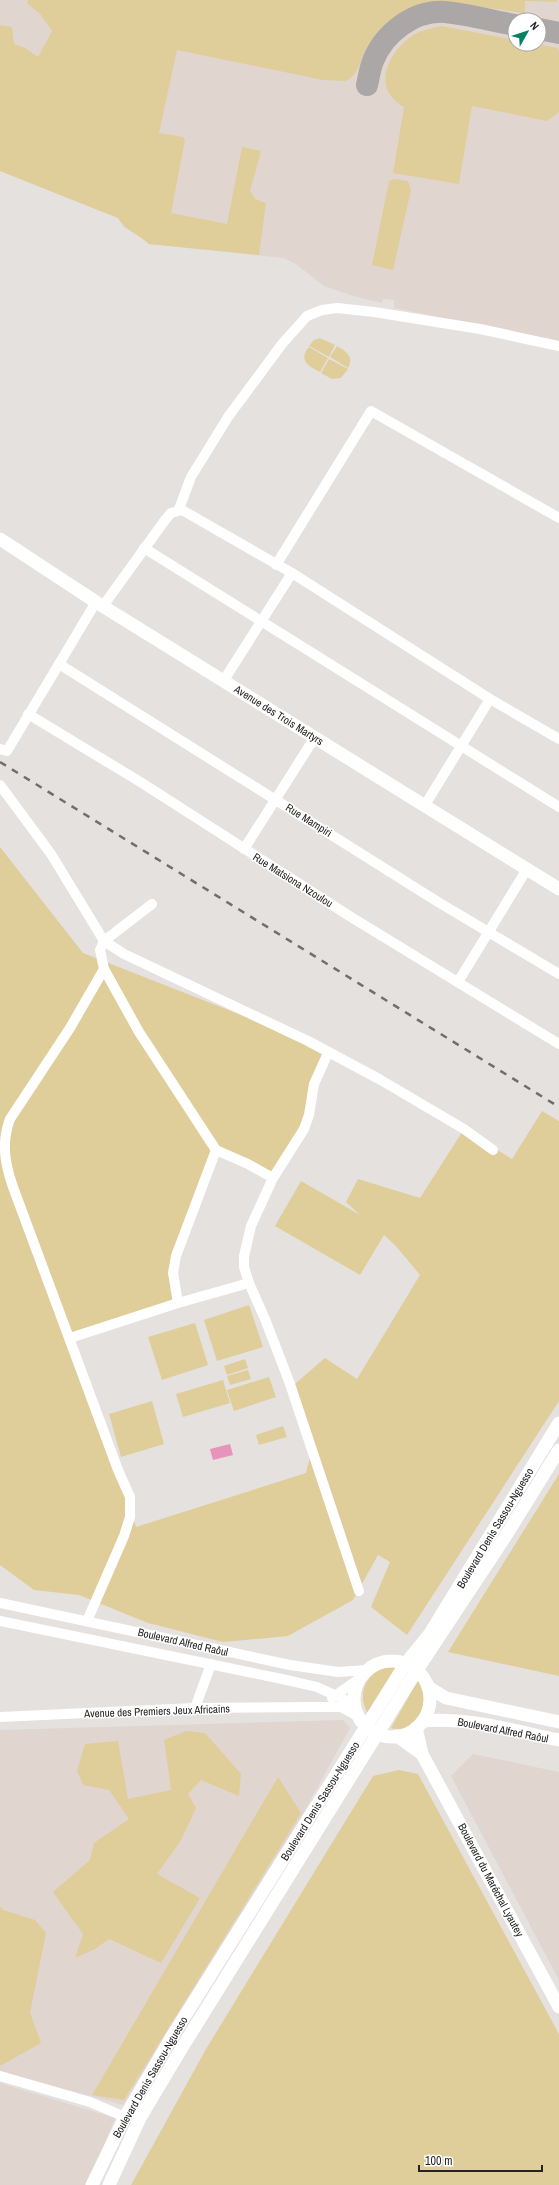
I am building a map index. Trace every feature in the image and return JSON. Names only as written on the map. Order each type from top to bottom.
[{"type":"main road","name":"Avenue des Trois Martyrs","points":[[0,539],[99,604],[224,680],[559,889]]},
{"type":"main road","name":"Boulevard Denis Sassou-Nguesso","points":[[412,1667],[429,1634],[559,1423]]},
{"type":"main road","name":"Boulevard Denis Sassou-Nguesso","points":[[92,2185],[125,2117],[171,2038],[412,1667],[505,1537],[559,1450]]},
{"type":"main road","points":[[397,1736],[372,1730],[356,1710],[356,1686],[363,1674],[385,1661],[396,1661],[412,1667],[428,1688],[430,1699],[428,1711],[419,1724]]},
{"type":"main road","name":"Boulevard Alfred Raôul","points":[[428,1688],[446,1698],[559,1722]]},
{"type":"main road","name":"Boulevard Alfred Raôul","points":[[397,1736],[407,1733],[419,1724],[446,1719],[470,1722],[559,1740]]},
{"type":"main road","name":"Boulevard du Maréchal Lyautey","points":[[419,1724],[422,1754],[559,2007]]},
{"type":"main road","name":"Boulevard Denis Sassou-Nguesso","points":[[109,2185],[140,2118],[372,1730]]},
{"type":"main road","name":"Boulevard du Maréchal Lyautey","points":[[397,1736],[422,1754]]},
{"type":"street","points":[[179,510],[191,477],[228,417],[282,344],[307,316],[322,310],[337,308],[374,312],[480,329],[559,346]]},
{"type":"street","points":[[276,565],[372,411],[559,518]]},
{"type":"street","points":[[0,749],[2,751],[7,751],[59,664],[99,604],[171,513],[179,510],[186,511],[292,573],[490,699],[559,740]]},
{"type":"street","points":[[144,548],[260,622],[366,686],[460,747],[559,807]]},
{"type":"street","points":[[224,680],[292,573]]},
{"type":"street","name":"Rue Mampiri","points":[[59,664],[488,932],[559,974]]},
{"type":"street","points":[[425,805],[490,699]]},
{"type":"street","name":"Rue Matsiona Nzoulou","points":[[28,714],[142,783],[244,849],[559,1044]]},
{"type":"street","points":[[244,849],[315,737]]},
{"type":"street","points":[[0,785],[51,854],[104,941],[124,954],[308,1041],[362,1073],[464,1129],[493,1150]]},
{"type":"street","points":[[458,982],[527,869]]},
{"type":"street","points":[[152,904],[104,941],[100,950],[104,969],[139,1032],[216,1150],[248,1164],[273,1178]]},
{"type":"street","points":[[87,1620],[124,1536],[131,1511],[130,1497],[118,1470],[7,1168],[4,1146],[5,1133],[10,1119],[70,1028],[104,969]]},
{"type":"street","points":[[328,1053],[312,1088],[309,1116],[304,1128],[273,1178],[251,1226],[246,1242],[244,1267],[249,1283],[288,1378],[359,1591]]},
{"type":"street","points":[[178,1303],[172,1273],[176,1256],[216,1150]]},
{"type":"street","points":[[70,1338],[178,1303],[249,1283]]},
{"type":"street","name":"Boulevard Alfred Raôul","points":[[0,1603],[87,1620],[290,1665],[363,1674]]},
{"type":"street","name":"Boulevard Alfred Raôul","points":[[0,1621],[317,1687],[337,1696],[356,1710]]},
{"type":"street","points":[[195,1708],[211,1664]]},
{"type":"street","name":"Avenue des Premiers Jeux Africains","points":[[314,1707],[337,1696],[363,1674]]},
{"type":"street","name":"Avenue des Premiers Jeux Africains","points":[[0,1717],[195,1708],[341,1707],[356,1710]]},
{"type":"street","points":[[0,2076],[80,2099],[125,2117]]},
{"type":"shaded area","points":[[0,0],[559,0],[559,341],[394,308],[394,300],[383,299],[382,303],[353,296],[324,286],[296,264],[284,258],[149,244],[137,233],[124,228],[118,218],[0,171]]},
{"type":"shaded area","points":[[28,0],[557,0],[557,2],[525,1],[525,12],[514,12],[481,7],[437,8],[398,20],[381,32],[367,47],[359,67],[350,79],[345,81],[323,80],[177,50],[159,133],[183,137],[185,140],[171,213],[227,224],[242,147],[261,151],[250,191],[255,199],[266,203],[259,255],[149,244],[128,229],[118,218],[0,171],[0,25],[12,27],[14,44],[25,48],[38,57],[52,31],[40,14],[27,3]]},
{"type":"shaded area","points":[[442,26],[507,38],[507,52],[547,52],[547,46],[558,48],[559,112],[547,121],[472,106],[459,184],[393,173],[404,107],[394,99],[388,91],[385,81],[386,71],[396,51],[413,35],[423,30]]},
{"type":"shaded area","points":[[394,179],[408,181],[411,190],[393,270],[372,265],[389,181]]},
{"type":"shaded area","points":[[320,338],[335,345],[329,357],[309,346],[314,340]]},
{"type":"shaded area","points":[[337,346],[346,352],[350,357],[350,364],[348,368],[330,357]]},
{"type":"shaded area","points":[[309,347],[328,358],[320,372],[308,365],[304,359]]},
{"type":"shaded area","points":[[329,359],[348,369],[341,378],[332,379],[321,373]]},
{"type":"shaded area","points":[[0,847],[83,953],[310,1042],[328,1053],[309,1115],[273,1178],[216,1150],[176,1256],[178,1303],[71,1338],[136,1527],[306,1473],[311,1453],[289,1389],[325,1358],[357,1379],[420,1275],[395,1245],[384,1235],[360,1275],[275,1226],[301,1181],[360,1215],[346,1202],[358,1179],[420,1198],[464,1129],[512,1159],[542,1111],[559,1121],[559,1401],[407,1635],[371,1607],[390,1562],[378,1555],[353,1600],[288,1636],[223,1642],[148,1623],[79,1595],[34,1590],[0,1565]]},
{"type":"shaded area","points":[[249,1305],[263,1347],[217,1361],[204,1320]]},
{"type":"shaded area","points":[[195,1323],[208,1365],[162,1380],[148,1337]]},
{"type":"shaded area","points":[[245,1359],[248,1368],[227,1375],[224,1366]]},
{"type":"shaded area","points":[[248,1370],[251,1379],[230,1385],[227,1376]]},
{"type":"shaded area","points":[[269,1377],[276,1397],[234,1411],[227,1390]]},
{"type":"shaded area","points":[[223,1380],[230,1403],[183,1417],[176,1394]]},
{"type":"shaded area","points":[[152,1401],[164,1444],[121,1457],[109,1414]]},
{"type":"shaded area","points":[[283,1426],[287,1437],[259,1445],[256,1435]]},
{"type":"shaded area","points":[[230,1444],[233,1455],[213,1460],[210,1449]]},
{"type":"shaded area","points":[[559,1474],[559,1676],[448,1652]]},
{"type":"shaded area","points":[[387,1666],[397,1667],[368,1714],[363,1699],[365,1685],[373,1674]]},
{"type":"shaded area","points":[[418,1680],[423,1688],[425,1696],[421,1714],[408,1726],[400,1729],[391,1728]]},
{"type":"shaded area","points":[[343,1720],[350,1728],[304,1812],[123,2105],[0,2071],[0,1730]]},
{"type":"shaded area","points":[[186,1731],[205,1733],[241,1774],[239,1796],[201,1780],[188,1794],[196,1808],[181,1840],[157,1874],[200,1898],[161,1963],[109,1939],[95,1949],[75,1958],[83,1934],[53,1892],[90,1860],[94,1843],[129,1819],[109,1790],[83,1785],[77,1771],[85,1744],[118,1741],[128,1799],[171,1790],[164,1740]]},
{"type":"shaded area","points":[[473,1754],[559,1772],[559,1980],[451,1776]]},
{"type":"shaded area","points":[[399,1770],[418,1774],[559,2034],[559,2185],[131,2185],[206,2049],[373,1776]]},
{"type":"shaded area","points":[[278,1777],[301,1813],[124,2100],[92,2095]]},
{"type":"shaded area","points":[[0,1906],[3,1910],[35,1920],[46,1933],[30,2013],[41,2043],[0,2066]]},
{"type":"shaded area","points":[[0,2083],[115,2118],[88,2185],[0,2185]]},
{"type":"taxiway","points":[[367,85],[370,70],[378,51],[392,33],[411,19],[433,12],[445,12],[507,23]]},
{"type":"taxiway","points":[[547,31],[559,33]]},
{"type":"railway","points":[[0,762],[559,1107]]}]
